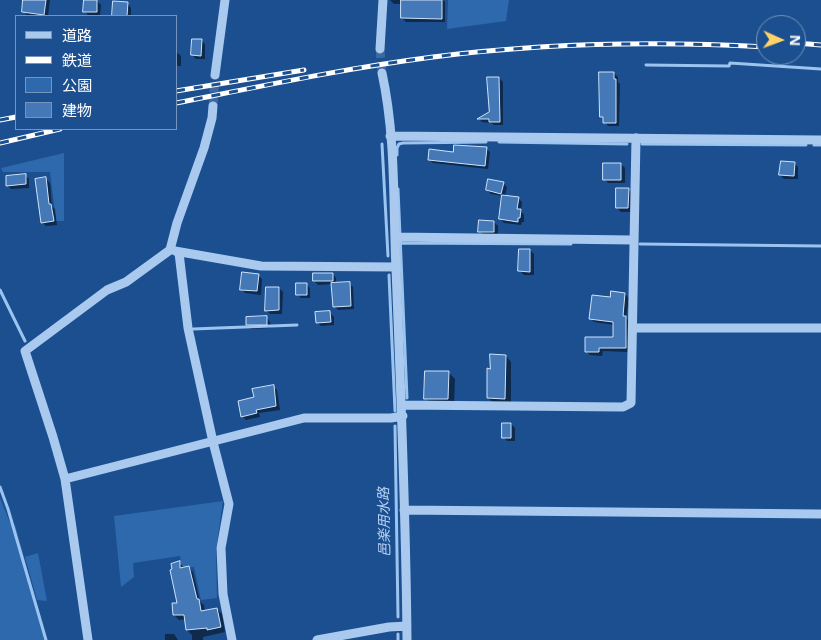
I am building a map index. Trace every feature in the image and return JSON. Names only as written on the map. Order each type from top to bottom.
[{"type":"street","points":[[215,75],[224,0]]},
{"type":"street","points":[[380,49],[383,0]]},
{"type":"street","points":[[382,73],[390,136],[403,416],[407,640]]},
{"type":"street","points":[[213,106],[212,118],[204,148],[177,223],[175,251],[188,328],[213,442],[229,504],[220,548],[223,594],[232,640]]},
{"type":"street","points":[[390,136],[821,140]]},
{"type":"street","points":[[402,405],[628,406],[632,399],[636,138]]},
{"type":"street","points":[[395,237],[633,240]]},
{"type":"street","points":[[88,640],[65,479],[25,351],[107,290],[126,282],[175,251],[261,266],[396,267]]},
{"type":"street","points":[[633,328],[821,328]]},
{"type":"street","points":[[65,479],[304,418],[391,418],[403,416]]},
{"type":"street","points":[[404,510],[821,514]]},
{"type":"street","points":[[317,640],[389,627],[407,626]]},
{"type":"green space","points":[[448,0],[509,0],[506,21],[447,29]]},
{"type":"green space","points":[[64,153],[64,221],[56,221],[50,172],[3,172],[1,168]]},
{"type":"green space","points":[[0,498],[10,523],[15,525],[47,640],[0,640]]},
{"type":"green space","points":[[223,501],[216,550],[217,598],[201,600],[194,567],[182,568],[180,556],[133,563],[134,577],[121,587],[114,516]]},
{"type":"green space","points":[[38,553],[47,601],[37,600],[25,557]]},
{"type":"building","points":[[23,0],[46,0],[44,15],[22,12]]},
{"type":"building","points":[[84,0],[97,0],[97,12],[83,12]]},
{"type":"building","points":[[401,0],[442,0],[442,19],[401,18]]},
{"type":"building","points":[[113,1],[128,2],[127,15],[112,15]]},
{"type":"building","points":[[192,39],[202,39],[201,56],[191,55]]},
{"type":"building","points":[[599,72],[614,72],[614,79],[616,79],[616,123],[603,123],[603,117],[600,117]]},
{"type":"building","points":[[487,77],[499,77],[500,122],[489,122],[489,119],[477,119],[489,112]]},
{"type":"building","points":[[454,145],[487,147],[485,166],[428,160],[429,149],[453,152]]},
{"type":"building","points":[[781,161],[795,162],[794,176],[779,175]]},
{"type":"building","points":[[603,163],[621,163],[621,180],[603,180]]},
{"type":"building","points":[[26,174],[26,184],[6,186],[6,176]]},
{"type":"building","points":[[46,177],[49,204],[51,204],[54,221],[41,223],[35,179]]},
{"type":"building","points":[[488,179],[504,182],[501,194],[486,190]]},
{"type":"building","points":[[616,188],[629,188],[628,208],[616,208]]},
{"type":"building","points":[[502,195],[519,197],[517,209],[521,209],[518,222],[499,219]]},
{"type":"building","points":[[479,220],[494,221],[494,232],[478,232]]},
{"type":"building","points":[[519,249],[530,249],[530,272],[518,271]]},
{"type":"building","points":[[242,272],[259,274],[257,291],[240,290]]},
{"type":"building","points":[[313,273],[333,273],[333,281],[313,281]]},
{"type":"building","points":[[350,282],[351,306],[333,307],[331,283]]},
{"type":"building","points":[[296,283],[307,283],[307,295],[296,295]]},
{"type":"building","points":[[266,287],[279,287],[279,310],[265,311]]},
{"type":"building","points":[[611,291],[625,293],[623,316],[626,316],[626,348],[599,348],[599,352],[585,352],[585,337],[613,337],[613,322],[589,319],[592,295],[610,297]]},
{"type":"building","points":[[330,311],[331,322],[316,323],[315,312]]},
{"type":"building","points":[[267,316],[267,325],[246,325],[246,317]]},
{"type":"building","points":[[490,354],[506,355],[505,399],[487,398],[487,368],[490,369]]},
{"type":"building","points":[[425,371],[449,371],[448,399],[424,399]]},
{"type":"building","points":[[274,385],[276,406],[256,410],[257,413],[241,417],[238,401],[254,397],[252,389]]},
{"type":"building","points":[[502,423],[511,423],[511,438],[502,438]]},
{"type":"building","points":[[180,561],[180,568],[189,566],[201,611],[217,608],[221,627],[207,630],[207,628],[186,630],[184,615],[173,615],[172,603],[177,603],[170,570],[172,569],[171,564]]},
{"type":"waterway","points":[[646,65],[729,66],[730,63],[821,69]]},
{"type":"waterway","points":[[397,155],[397,148],[399,144],[403,143],[486,142]]},
{"type":"waterway","points":[[499,142],[627,144]]},
{"type":"waterway","name":"邑楽用水路","points":[[382,144],[388,256]]},
{"type":"waterway","points":[[642,144],[806,145]]},
{"type":"waterway","points":[[814,145],[821,145]]},
{"type":"waterway","points":[[398,189],[407,398]]},
{"type":"waterway","points":[[401,243],[571,244]]},
{"type":"waterway","points":[[640,244],[821,246]]},
{"type":"waterway","name":"邑楽用水路","points":[[389,275],[395,411]]},
{"type":"waterway","points":[[0,290],[25,341]]},
{"type":"waterway","points":[[193,329],[297,325]]},
{"type":"waterway","name":"邑楽用水路","points":[[395,426],[398,617]]},
{"type":"waterway","points":[[0,487],[46,640]]},
{"type":"waterway","name":"邑楽用水路","points":[[398,634],[398,640]]},
{"type":"tunnel","points":[[380,49],[382,73]]},
{"type":"tunnel","points":[[213,106],[215,75]]},
{"type":"railway","points":[[178,103],[369,66],[475,52],[600,44],[756,47]]},
{"type":"railway","points":[[806,44],[821,45]]},
{"type":"railway","points":[[178,91],[304,70]]},
{"type":"railway","points":[[0,120],[15,117]]},
{"type":"railway","points":[[0,143],[56,130]]}]
